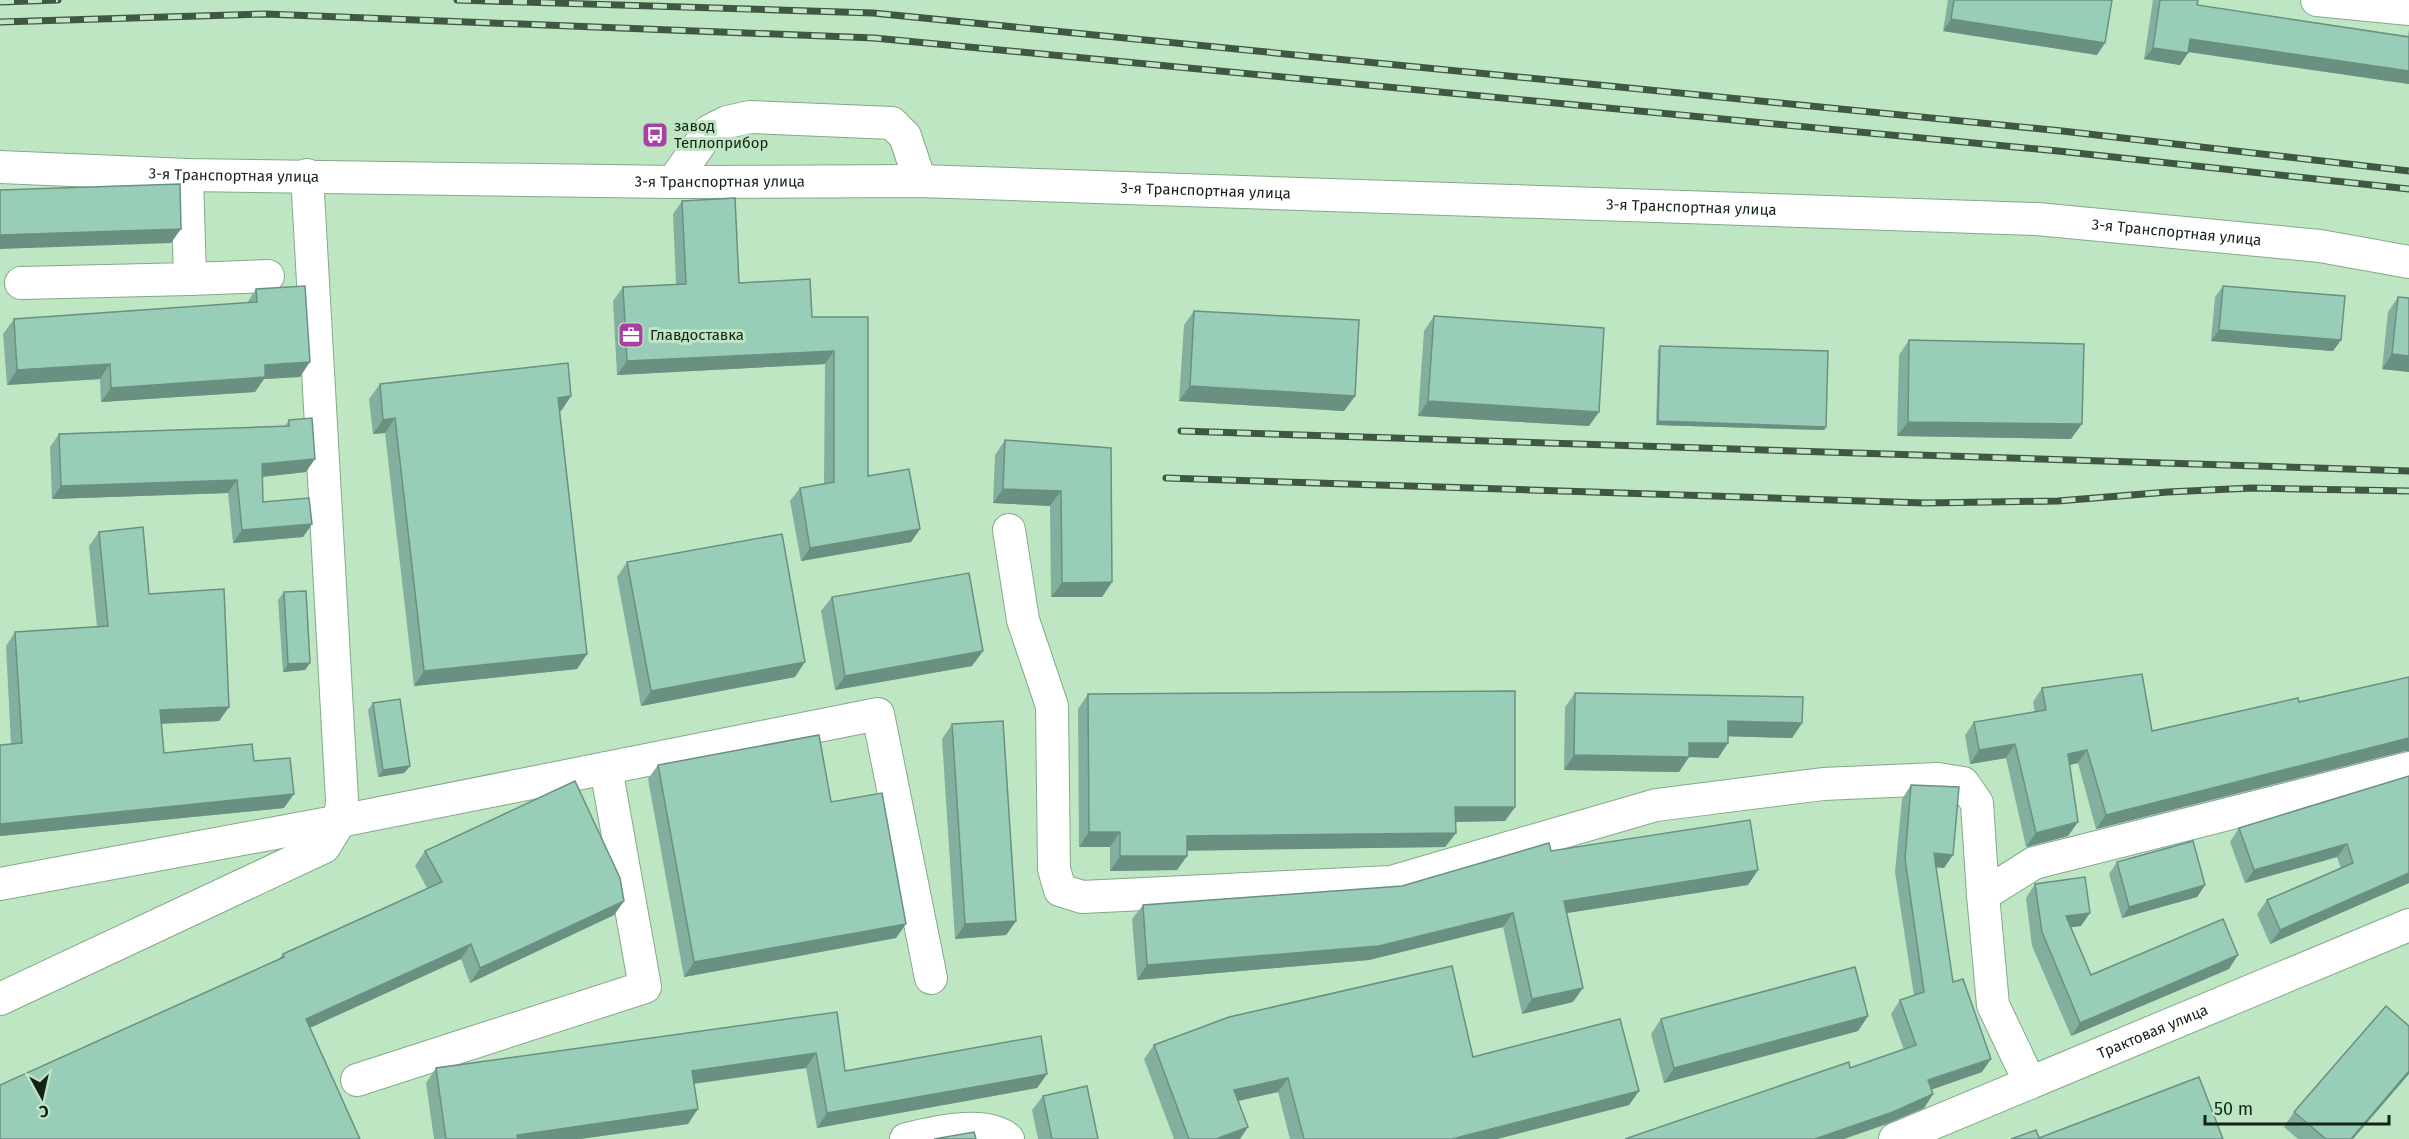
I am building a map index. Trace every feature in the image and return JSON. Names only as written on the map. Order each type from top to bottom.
[{"type":"street","points":[[2317,0],[2409,9]]},
{"type":"street","points":[[673,182],[709,131],[727,122],[750,117],[892,123],[905,135],[920,181]]},
{"type":"street","name":"3-я Транспортная улица","points":[[0,167],[187,175],[673,182],[920,181],[2037,219],[2320,246],[2409,262]]},
{"type":"street","points":[[187,175],[190,279]]},
{"type":"street","points":[[0,999],[324,847],[340,820],[342,789],[307,175]]},
{"type":"street","points":[[21,283],[268,276]]},
{"type":"street","points":[[1010,530],[1023,620],[1052,706],[1054,869],[1060,890],[1082,897],[1391,882],[1656,805],[1823,784],[1938,779],[1963,783],[1977,803],[1994,1005],[2030,1083]]},
{"type":"street","points":[[0,884],[878,714],[931,978]]},
{"type":"street","points":[[357,1080],[645,987],[606,768]]},
{"type":"street","points":[[1983,895],[2034,863],[2409,768]]},
{"type":"street","name":"Трактовая улица","points":[[1895,1139],[2409,924]]},
{"type":"street","points":[[906,1139],[980,1128],[1001,1133],[1008,1139]]},
{"type":"building","points":[[1954,0],[2112,0],[2105,43],[1951,19]]},
{"type":"building","points":[[2160,0],[2198,0],[2197,5],[2409,37],[2409,71],[2190,39],[2188,53],[2153,48]]},
{"type":"building","points":[[180,184],[181,229],[0,235],[0,190]]},
{"type":"building","points":[[735,198],[739,283],[810,279],[812,317],[868,317],[868,476],[909,469],[920,529],[810,548],[800,488],[834,482],[834,351],[627,361],[623,287],[686,284],[682,201]]},
{"type":"building","points":[[305,286],[310,362],[265,365],[265,377],[111,388],[110,364],[17,370],[14,319],[257,302],[256,289]]},
{"type":"building","points":[[2223,286],[2345,296],[2341,340],[2219,330]]},
{"type":"building","points":[[2398,297],[2409,298],[2409,356],[2392,354]]},
{"type":"building","points":[[1194,311],[1359,320],[1355,396],[1190,386]]},
{"type":"building","points":[[1434,316],[1604,328],[1599,412],[1428,401]]},
{"type":"building","points":[[1909,340],[2084,344],[2082,424],[1908,422]]},
{"type":"building","points":[[1660,346],[1828,351],[1826,427],[1658,421]]},
{"type":"building","points":[[568,363],[571,396],[558,398],[587,654],[424,671],[395,418],[383,420],[380,384]]},
{"type":"building","points":[[312,418],[315,459],[262,464],[263,502],[309,498],[312,524],[242,530],[237,480],[61,486],[59,434],[289,426],[289,420]]},
{"type":"building","points":[[1005,440],[1111,448],[1112,582],[1062,583],[1061,491],[1003,489]]},
{"type":"building","points":[[143,527],[149,594],[224,589],[229,707],[160,710],[164,753],[252,744],[254,761],[290,758],[294,794],[0,824],[0,745],[22,743],[15,632],[108,626],[99,532]]},
{"type":"building","points":[[782,534],[805,662],[651,691],[627,562]]},
{"type":"building","points":[[969,573],[983,651],[845,676],[832,597]]},
{"type":"building","points":[[306,591],[310,663],[288,664],[284,592]]},
{"type":"building","points":[[2142,674],[2152,731],[2298,698],[2299,702],[2409,677],[2409,738],[2106,815],[2087,750],[2068,754],[2078,822],[2036,833],[2015,744],[1979,750],[1974,722],[2046,710],[2042,688]]},
{"type":"building","points":[[1515,691],[1515,807],[1455,807],[1456,833],[1187,836],[1187,856],[1120,856],[1120,832],[1089,832],[1088,694]]},
{"type":"building","points":[[1575,693],[1803,697],[1802,723],[1728,721],[1728,743],[1689,743],[1689,757],[1574,755]]},
{"type":"building","points":[[400,699],[410,766],[383,770],[373,703]]},
{"type":"building","points":[[1003,721],[1016,921],[965,924],[952,724]]},
{"type":"building","points":[[819,735],[831,802],[882,793],[906,924],[694,962],[658,765]]},
{"type":"building","points":[[2409,776],[2409,873],[2280,930],[2267,900],[2353,863],[2347,844],[2254,870],[2239,828]]},
{"type":"building","points":[[575,781],[620,878],[624,901],[480,968],[471,944],[306,1019],[360,1139],[0,1139],[0,1085],[284,957],[283,954],[442,882],[425,851]]},
{"type":"building","points":[[1911,785],[1959,787],[1953,855],[1934,853],[1953,982],[1963,979],[1991,1059],[1928,1080],[1933,1094],[1893,1112],[1815,1139],[1625,1139],[1849,1062],[1850,1068],[1916,1045],[1900,1000],[1924,992],[1905,859]]},
{"type":"building","points":[[1750,820],[1758,870],[1564,901],[1583,988],[1532,999],[1513,913],[1379,946],[1147,965],[1143,905],[1402,886],[1549,843],[1551,851]]},
{"type":"building","points":[[2193,841],[2205,885],[2129,907],[2117,862]]},
{"type":"building","points":[[2085,877],[2090,913],[2066,916],[2091,975],[2223,919],[2238,955],[2080,1023],[2042,932],[2035,884]]},
{"type":"building","points":[[1452,966],[1473,1057],[1620,1019],[1639,1091],[1452,1139],[1304,1139],[1288,1078],[1234,1090],[1248,1127],[1216,1139],[1189,1139],[1154,1045],[1229,1017]]},
{"type":"building","points":[[1855,967],[1868,1016],[1674,1068],[1661,1019]]},
{"type":"building","points":[[2386,1006],[2409,1026],[2409,1071],[2351,1139],[2326,1139],[2294,1112]]},
{"type":"building","points":[[837,1012],[845,1071],[1041,1036],[1047,1074],[827,1113],[816,1053],[692,1071],[698,1109],[517,1135],[518,1139],[446,1139],[436,1068]]},
{"type":"building","points":[[2199,1077],[2223,1139],[2011,1139],[2036,1130],[2039,1138]]},
{"type":"building","points":[[1087,1086],[1098,1139],[1052,1139],[1043,1096]]},
{"type":"building","points":[[974,1132],[976,1139],[934,1139]]},
{"type":"railway","points":[[0,2],[58,0]]},
{"type":"railway","points":[[457,0],[873,13],[2062,131],[2409,171]]},
{"type":"railway","points":[[0,22],[266,14],[874,38],[2058,151],[2409,189]]},
{"type":"railway","points":[[1181,431],[2409,471]]},
{"type":"railway","points":[[1166,478],[1925,503],[2058,501],[2252,488],[2409,491]]},
{"type":"place","name":"завод Теплоприбор","points":[[655,135]]},
{"type":"place","name":"Главдоставка","points":[[631,335]]}]
